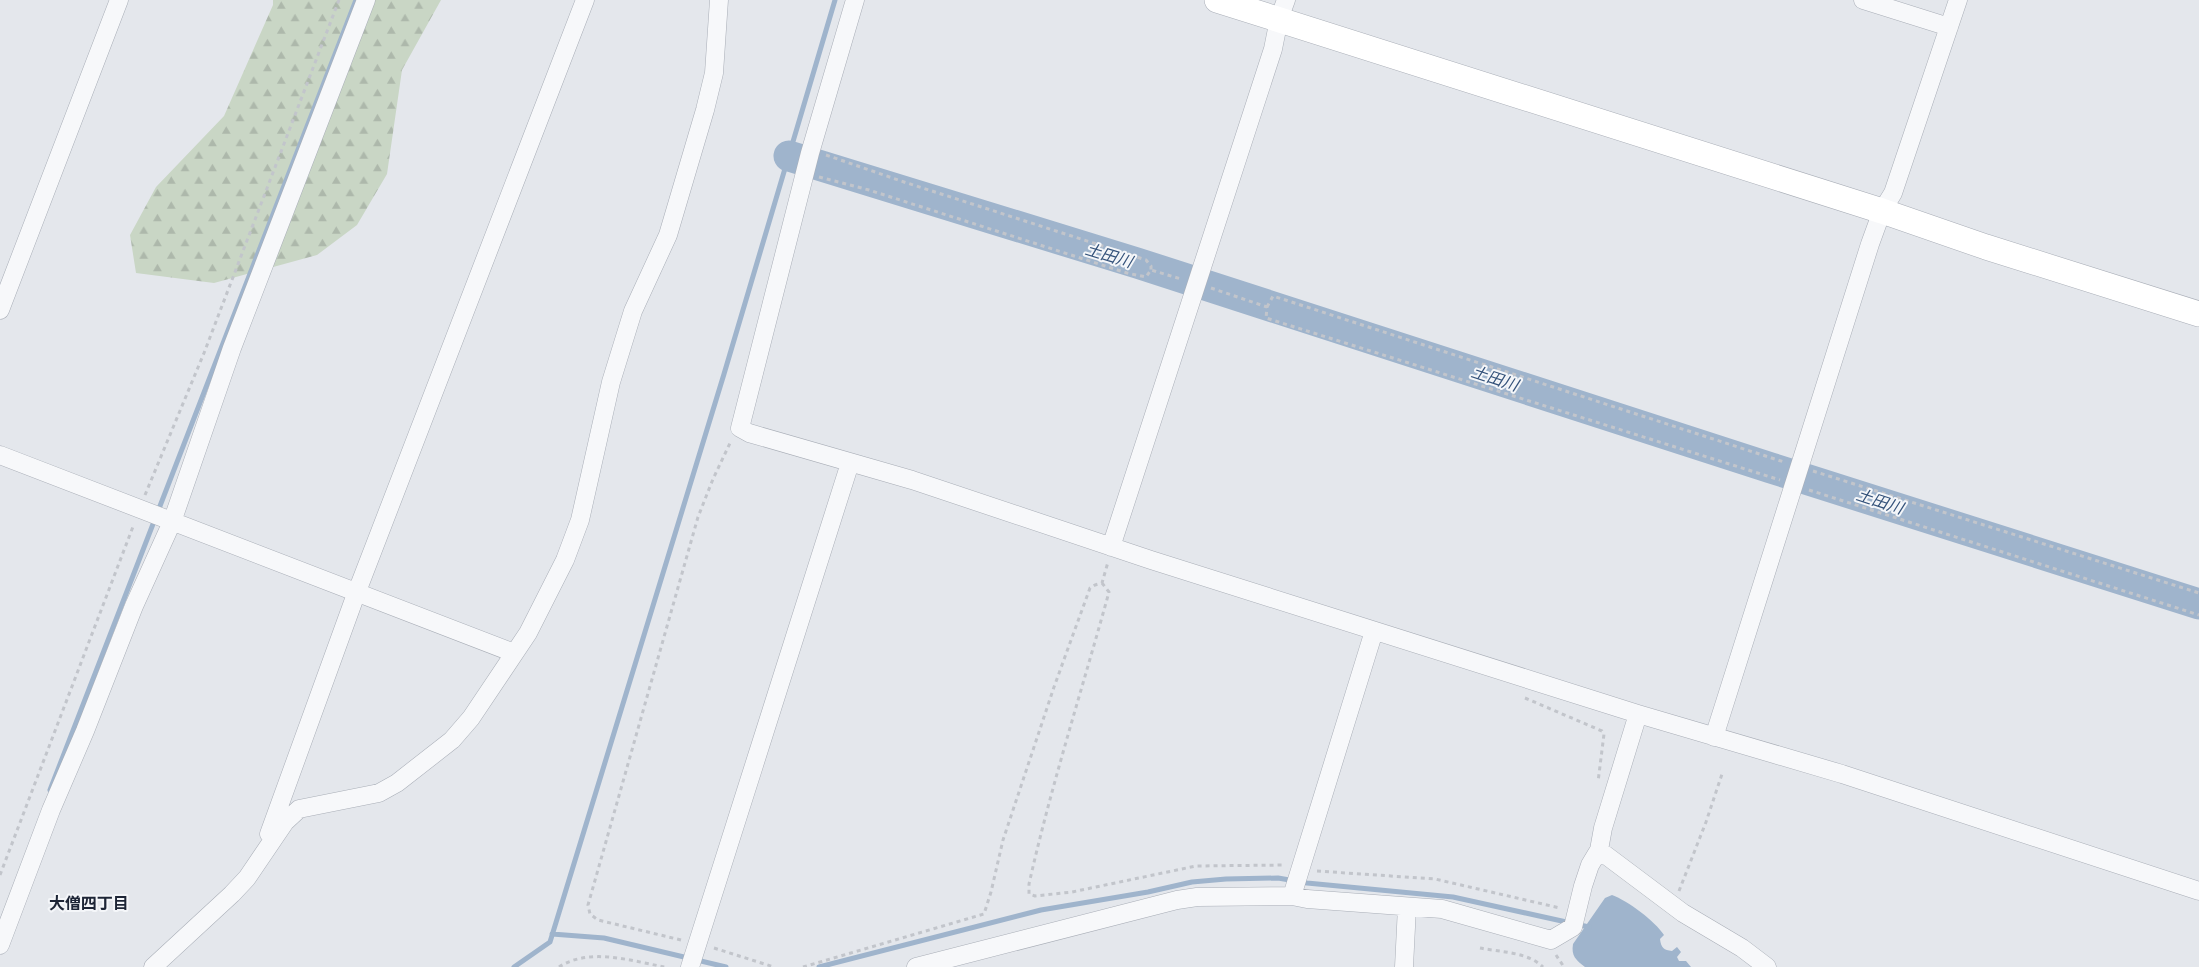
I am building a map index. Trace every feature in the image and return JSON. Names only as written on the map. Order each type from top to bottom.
[{"type":"street","points":[[0,310],[119,0]]},
{"type":"street","points":[[0,945],[50,810],[85,731],[134,606],[172,522],[232,348],[366,0]]},
{"type":"street","points":[[262,854],[356,594],[586,0]]},
{"type":"street","points":[[153,967],[247,878],[285,822],[299,809],[338,799],[380,793],[397,783],[452,740],[471,718],[528,633],[565,560],[580,520],[612,382],[633,311],[668,235],[714,73],[719,0]]},
{"type":"street","points":[[855,0],[817,153],[809,176],[740,428],[850,463],[912,480],[1112,547],[1638,714],[1842,774],[2199,891]]},
{"type":"street","points":[[1217,0],[1282,10],[1976,244],[2199,314]]},
{"type":"street","points":[[1863,0],[1949,27]]},
{"type":"street","points":[[1714,737],[1882,211],[1893,193],[1958,0]]},
{"type":"street","points":[[1112,547],[1196,284],[1214,236],[1270,58],[1282,10]]},
{"type":"street","points":[[0,455],[356,594],[514,653]]},
{"type":"street","points":[[690,967],[850,463]]},
{"type":"street","points":[[1292,896],[1374,631]]},
{"type":"street","points":[[916,967],[1177,900],[1197,897],[1292,896],[1407,908],[1442,909],[1550,940],[1573,927],[1582,886],[1599,850],[1603,828],[1638,714]]},
{"type":"street","points":[[1599,850],[1672,905],[1742,948],[1768,967]]},
{"type":"street","points":[[1404,967],[1407,908]]},
{"type":"path","points":[[0,875],[140,509],[204,353],[340,0]]},
{"type":"path","points":[[809,176],[869,190],[1127,273],[1146,277],[1151,270],[1151,266],[1146,260],[817,153]]},
{"type":"path","points":[[1151,270],[1267,307]]},
{"type":"path","points":[[2199,594],[1799,467],[1273,296],[1267,307],[1266,318],[1794,484],[2199,615]]},
{"type":"path","points":[[740,428],[733,437],[712,479],[698,516],[588,905],[590,914],[598,920],[697,944],[774,967]]},
{"type":"path","points":[[1102,583],[1112,547]]},
{"type":"path","points":[[1102,583],[1109,592],[1094,652],[1041,828],[1029,884],[1029,894],[1034,896],[1065,893],[1196,866],[1292,865],[1308,871],[1448,882],[1533,901],[1565,910],[1576,917]]},
{"type":"path","points":[[803,967],[984,914],[1003,840],[1075,629],[1090,588],[1095,584],[1102,583]]},
{"type":"path","points":[[1518,694],[1539,705],[1602,731],[1604,734],[1597,790]]},
{"type":"path","points":[[1672,905],[1706,822],[1722,774]]},
{"type":"path","points":[[1480,948],[1524,956],[1536,960],[1544,967]]},
{"type":"path","points":[[559,967],[571,959],[598,956],[665,967]]},
{"type":"green space","points":[[273,0],[441,0],[402,70],[387,174],[357,225],[317,255],[214,283],[136,273],[130,235],[156,187],[224,116],[273,5]]},
{"type":"water","points":[[1612,895],[1648,918],[1664,935],[1660,939],[1663,948],[1672,951],[1677,947],[1681,952],[1677,957],[1679,961],[1686,961],[1691,967],[1585,967],[1579,962],[1574,955],[1573,944],[1605,898]]},
{"type":"waterway","points":[[50,790],[356,0]]},
{"type":"waterway","points":[[514,967],[550,942],[724,374],[835,0]]},
{"type":"waterway","name":"土田川","points":[[789,156],[1137,263],[2199,604]]},
{"type":"waterway","points":[[819,967],[1041,910],[1148,892],[1192,882],[1226,879],[1278,878],[1307,883],[1453,897],[1589,927]]},
{"type":"waterway","points":[[552,934],[604,938],[726,967]]},
{"type":"district","name":"大僧四丁目","points":[[89,903]]}]
